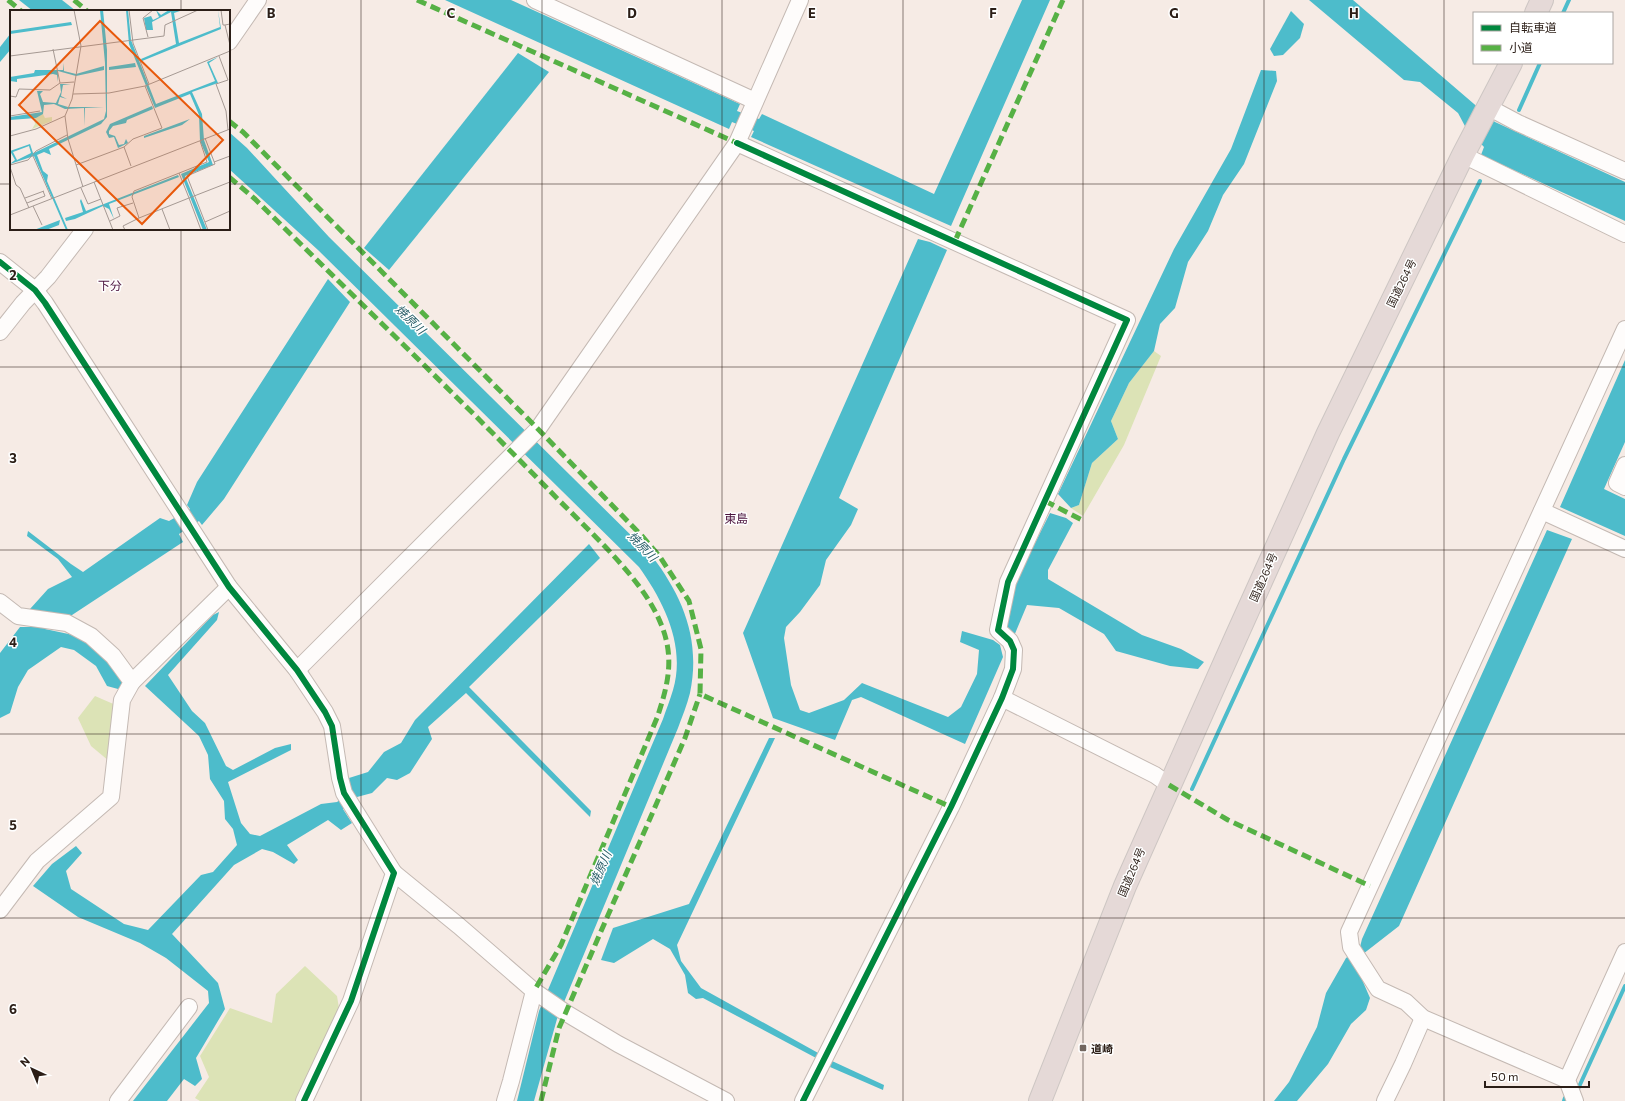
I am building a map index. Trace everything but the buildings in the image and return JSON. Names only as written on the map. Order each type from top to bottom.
[{"type":"highway","points":[[1536,12],[1542,0]]},
{"type":"highway","name":"国道264号","points":[[1040,1101],[1125,886],[1328,433],[1510,64]]},
{"type":"street","points":[[230,41],[258,0]]},
{"type":"street","points":[[535,0],[753,106]]},
{"type":"street","points":[[297,670],[514,454],[538,428],[739,137],[800,0]]},
{"type":"street","points":[[1488,107],[1518,123],[1625,171]]},
{"type":"street","points":[[739,137],[1127,320],[1008,582],[998,630],[1012,645],[1014,650],[1013,669],[1002,698],[951,807],[803,1101]]},
{"type":"street","points":[[1466,150],[1625,234]]},
{"type":"street","points":[[0,332],[35,290],[48,277],[84,230]]},
{"type":"street","points":[[0,262],[35,290],[230,587],[297,670],[325,712],[332,726],[340,778],[347,800],[394,873],[534,990],[566,1013],[618,1044],[726,1101]]},
{"type":"street","points":[[1568,1080],[1423,1018],[1406,1002],[1378,989],[1356,954],[1349,932],[1625,329]]},
{"type":"street","points":[[1625,465],[1617,483],[1625,487]]},
{"type":"street","points":[[1542,511],[1625,549]]},
{"type":"street","points":[[0,910],[37,861],[112,797],[122,700],[132,682],[230,587]]},
{"type":"street","points":[[0,602],[18,616],[67,623],[91,636],[114,656],[132,682]]},
{"type":"street","points":[[1002,698],[1155,776],[1169,786]]},
{"type":"street","points":[[304,1101],[351,1001],[394,873]]},
{"type":"street","points":[[1575,1101],[1568,1080],[1625,952]]},
{"type":"street","points":[[505,1101],[534,990]]},
{"type":"street","points":[[118,1101],[189,1007]]},
{"type":"street","points":[[1385,1101],[1423,1018]]},
{"type":"green space","points":[[1154,351],[1161,356],[1124,445],[1083,516],[1071,508],[1079,505],[1092,463],[1118,439],[1111,421],[1129,383]]},
{"type":"green space","points":[[95,696],[118,706],[109,761],[91,746],[78,718]]},
{"type":"green space","points":[[305,966],[337,996],[340,1014],[299,1101],[200,1101],[195,1098],[209,1077],[200,1056],[230,1008],[272,1023],[276,994]]},
{"type":"water","points":[[19,0],[62,0],[75,10],[32,10]]},
{"type":"water","points":[[445,0],[511,0],[740,104],[737,111],[759,119],[762,114],[934,194],[1022,0],[1050,0],[951,226],[751,137],[754,131],[732,122],[729,129]]},
{"type":"water","points":[[1309,0],[1353,0],[1495,122],[1625,182],[1625,221],[1481,155],[1484,147],[1466,128],[1458,113],[1420,82],[1404,80]]},
{"type":"water","points":[[1291,11],[1304,24],[1300,38],[1283,55],[1274,56],[1270,49]]},
{"type":"water","points":[[10,34],[10,50],[0,62],[0,47]]},
{"type":"water","points":[[518,53],[549,72],[389,270],[364,248]]},
{"type":"water","points":[[1261,70],[1276,71],[1277,81],[1244,164],[1223,195],[1208,231],[1188,262],[1175,308],[1160,324],[1154,351],[1129,383],[1111,421],[1118,439],[1092,463],[1079,505],[1071,508],[1058,494],[1174,249],[1231,149]]},
{"type":"water","name":"焼原川","points":[[230,133],[247,148],[329,237],[652,556],[673,587],[687,620],[693,655],[693,674],[690,693],[678,728],[557,1019],[534,1101],[517,1101],[539,1011],[663,719],[673,690],[676,674],[677,657],[675,641],[657,595],[639,567],[318,250],[230,170]]},
{"type":"water","points":[[918,239],[930,242],[947,250],[839,498],[858,509],[851,525],[826,560],[820,585],[800,612],[786,627],[784,638],[791,685],[800,710],[809,713],[844,700],[862,683],[948,717],[961,707],[977,674],[979,650],[960,642],[962,631],[993,640],[1000,645],[1003,657],[965,744],[861,697],[852,700],[835,740],[773,718],[743,633]]},
{"type":"water","points":[[328,279],[350,302],[224,499],[202,525],[199,521],[179,534],[183,542],[69,617],[48,613],[45,629],[78,636],[103,652],[122,675],[123,684],[118,689],[107,686],[96,666],[74,650],[61,647],[28,670],[18,687],[10,713],[0,718],[0,653],[20,627],[37,627],[42,613],[30,609],[48,589],[72,577],[58,559],[27,536],[28,531],[83,572],[160,518],[169,521],[190,509],[187,505],[197,482]]},
{"type":"water","points":[[1625,360],[1625,442],[1604,489],[1625,499],[1625,536],[1560,507]]},
{"type":"water","points":[[1050,513],[1066,518],[1073,523],[1048,570],[1048,579],[1142,635],[1181,649],[1204,662],[1198,669],[1170,666],[1116,651],[1104,634],[1059,608],[1027,605],[1014,636],[1003,623],[1020,573]]},
{"type":"water","points":[[1547,530],[1572,539],[1399,926],[1354,961],[1370,998],[1366,1010],[1351,1024],[1328,1064],[1297,1101],[1274,1101],[1289,1082],[1317,1027],[1326,993],[1346,958],[1360,947],[1362,939]]},
{"type":"water","points":[[589,544],[600,558],[469,687],[591,811],[590,817],[466,693],[428,727],[432,739],[410,773],[397,780],[387,778],[372,793],[357,797],[343,809],[352,823],[341,830],[328,820],[287,845],[298,860],[294,864],[273,852],[262,849],[234,865],[172,934],[218,983],[225,1009],[196,1058],[202,1079],[195,1086],[184,1079],[167,1101],[133,1101],[209,1003],[208,991],[166,958],[140,943],[78,917],[33,886],[52,864],[76,846],[82,853],[66,871],[71,889],[124,924],[148,930],[201,875],[213,872],[237,845],[233,829],[225,819],[224,801],[210,779],[208,755],[199,736],[145,686],[213,615],[219,612],[217,620],[168,675],[192,711],[205,723],[226,766],[233,770],[275,748],[291,744],[291,750],[228,782],[241,823],[250,834],[260,836],[321,804],[337,802],[351,791],[349,778],[368,772],[384,752],[401,743],[415,720]]},
{"type":"water","points":[[769,738],[775,738],[677,945],[681,961],[701,988],[820,1054],[818,1059],[703,998],[696,999],[688,993],[685,975],[670,949],[653,939],[614,963],[601,960],[613,928],[689,904]]},
{"type":"water","points":[[832,1061],[884,1085],[883,1090],[830,1067]]},
{"type":"waterway","points":[[1563,12],[1569,0]]},
{"type":"waterway","points":[[1519,110],[1540,64]]},
{"type":"waterway","points":[[1192,789],[1344,459],[1480,181]]},
{"type":"waterway","points":[[1578,1089],[1625,986]]},
{"type":"marked path","points":[[8,0],[20,10]]},
{"type":"marked path","points":[[74,0],[86,10]]},
{"type":"marked path","points":[[417,0],[737,143]]},
{"type":"marked path","points":[[955,241],[1063,0]]},
{"type":"marked path","points":[[230,122],[243,132],[538,429],[643,537],[660,557],[689,601],[701,649],[700,694],[951,807]]},
{"type":"marked path","points":[[230,178],[255,199],[475,415],[594,535],[626,570],[640,588],[652,606],[661,624],[668,648],[669,660],[667,683],[657,718],[561,945],[534,991]]},
{"type":"marked path","points":[[1045,501],[1082,520]]},
{"type":"marked path","points":[[541,1101],[559,1028],[685,738],[700,694]]},
{"type":"marked path","points":[[1169,785],[1228,820],[1370,886]]},
{"type":"cycle path","points":[[737,143],[1127,320],[1008,582],[998,630],[1010,641],[1014,650],[1013,669],[1002,698],[951,807],[803,1101]]},
{"type":"cycle path","points":[[0,262],[35,290],[45,303],[229,587],[297,670],[325,712],[332,726],[340,778],[344,793],[394,873],[351,1001],[304,1101]]},
{"type":"place","name":"道崎","points":[[1083,1048]]},
{"type":"district","name":"下分","points":[[110,285]]},
{"type":"district","name":"東島","points":[[736,518]]}]
